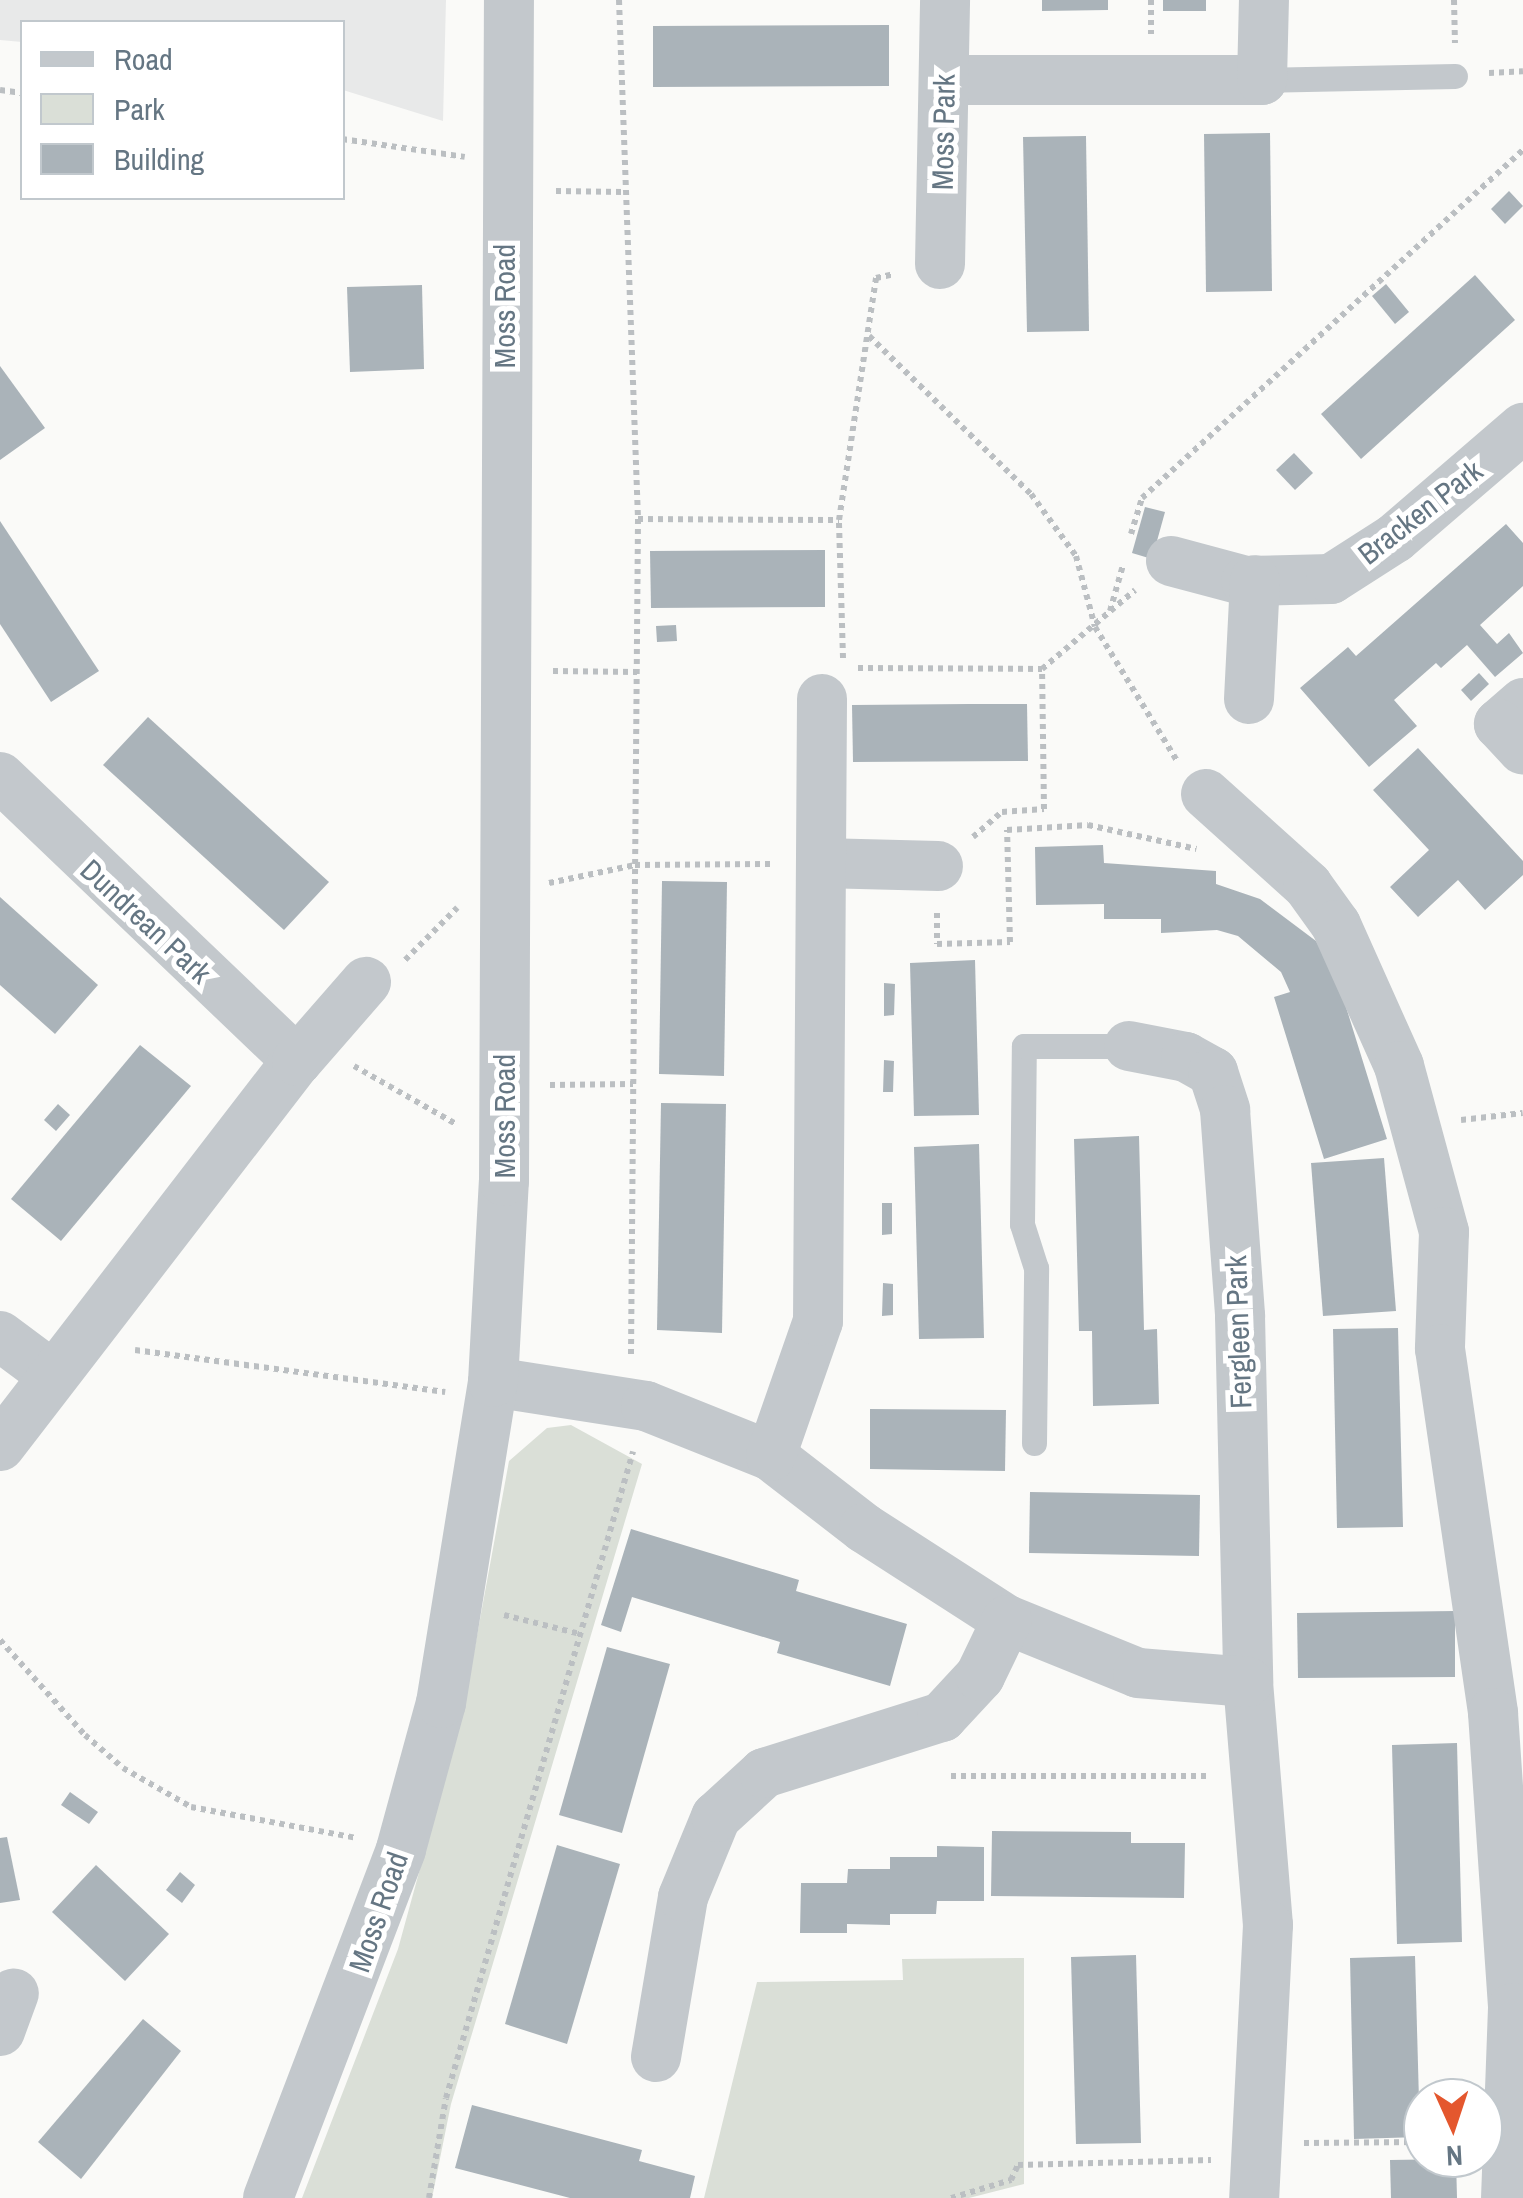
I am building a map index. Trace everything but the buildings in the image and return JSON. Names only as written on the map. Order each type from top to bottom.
[{"type":"street","name":"Moss Road","points":[[268,2198],[401,1849],[440,1703],[492,1391],[504,1108],[509,0]]},
{"type":"street","name":"Moss Park","points":[[940,264],[945,0]]},
{"type":"street","points":[[945,80],[1262,80],[1264,0]]},
{"type":"street","name":"Bracken Park","points":[[1171,560],[1254,580],[1330,579],[1396,538],[1522,432]]},
{"type":"street","points":[[1249,699],[1254,580]]},
{"type":"street","points":[[772,1456],[818,1321],[822,699]]},
{"type":"street","points":[[1523,703],[1499,724],[1523,750]]},
{"type":"street","name":"Dundrean Park","points":[[0,777],[308,1049]]},
{"type":"street","points":[[1218,804],[1308,886],[1336,925],[1399,1066],[1444,1232],[1440,1349],[1449,1442],[1493,1713],[1513,2008],[1506,2198]]},
{"type":"street","points":[[821,862],[938,866]]},
{"type":"street","points":[[0,1446],[64,1358],[308,1049],[366,982]]},
{"type":"street","name":"Fergleen Park","points":[[1130,1046],[1186,1057],[1213,1072],[1225,1110],[1240,1316],[1248,1682],[1268,1924],[1257,2167]]},
{"type":"street","points":[[0,1336],[64,1358]]},
{"type":"street","points":[[492,1391],[638,1403],[772,1456],[864,1528],[1007,1620],[1138,1673],[1248,1682]]},
{"type":"street","points":[[656,2057],[683,1897],[716,1818],[764,1773],[942,1717],[980,1676],[1007,1620]]},
{"type":"lane","points":[[1262,80],[1455,76]]},
{"type":"lane","points":[[1034,1443],[1036,1268],[1022,1224],[1024,1046],[1130,1046]]},
{"type":"path","points":[[429,2198],[446,2098],[580,1634],[638,1403],[633,1084],[638,519],[623,192],[619,0]]},
{"type":"path","points":[[345,140],[506,176],[623,192]]},
{"type":"path","points":[[1110,612],[1142,498],[1523,150]]},
{"type":"path","points":[[940,264],[876,278],[839,520],[844,668],[1042,669],[1171,560]]},
{"type":"path","points":[[869,336],[1031,494],[1076,556],[1095,627],[1157,736],[1218,804],[1220,850],[1088,825],[1007,830],[1010,942],[937,944],[938,866],[1002,812],[1044,809],[1042,669]]},
{"type":"path","points":[[638,519],[839,520]]},
{"type":"path","points":[[504,670],[637,672]]},
{"type":"path","points":[[366,982],[376,989],[464,902],[635,866],[821,862]]},
{"type":"path","points":[[308,1049],[343,1060],[467,1130],[504,1108],[633,1084]]},
{"type":"path","points":[[1415,1125],[1523,1113]]},
{"type":"path","points":[[64,1358],[492,1391]]},
{"type":"path","points":[[458,1604],[580,1634]]},
{"type":"path","points":[[0,1640],[85,1735],[123,1768],[191,1807],[401,1849]]},
{"type":"path","points":[[951,1776],[1256,1777]]},
{"type":"path","points":[[951,2198],[1012,2180],[1018,2165],[1257,2167],[1403,2145]]},
{"type":"shaded area","points":[[0,0],[446,0],[443,121],[345,91],[345,20],[20,20],[20,42],[0,40]]},
{"type":"green space","points":[[571,1425],[642,1464],[451,2104],[432,2198],[302,2198],[398,1949],[463,1712],[509,1461],[547,1428]]},
{"type":"green space","points":[[1024,1958],[1024,2184],[969,2198],[704,2198],[757,1982],[903,1980],[902,1959]]}]
